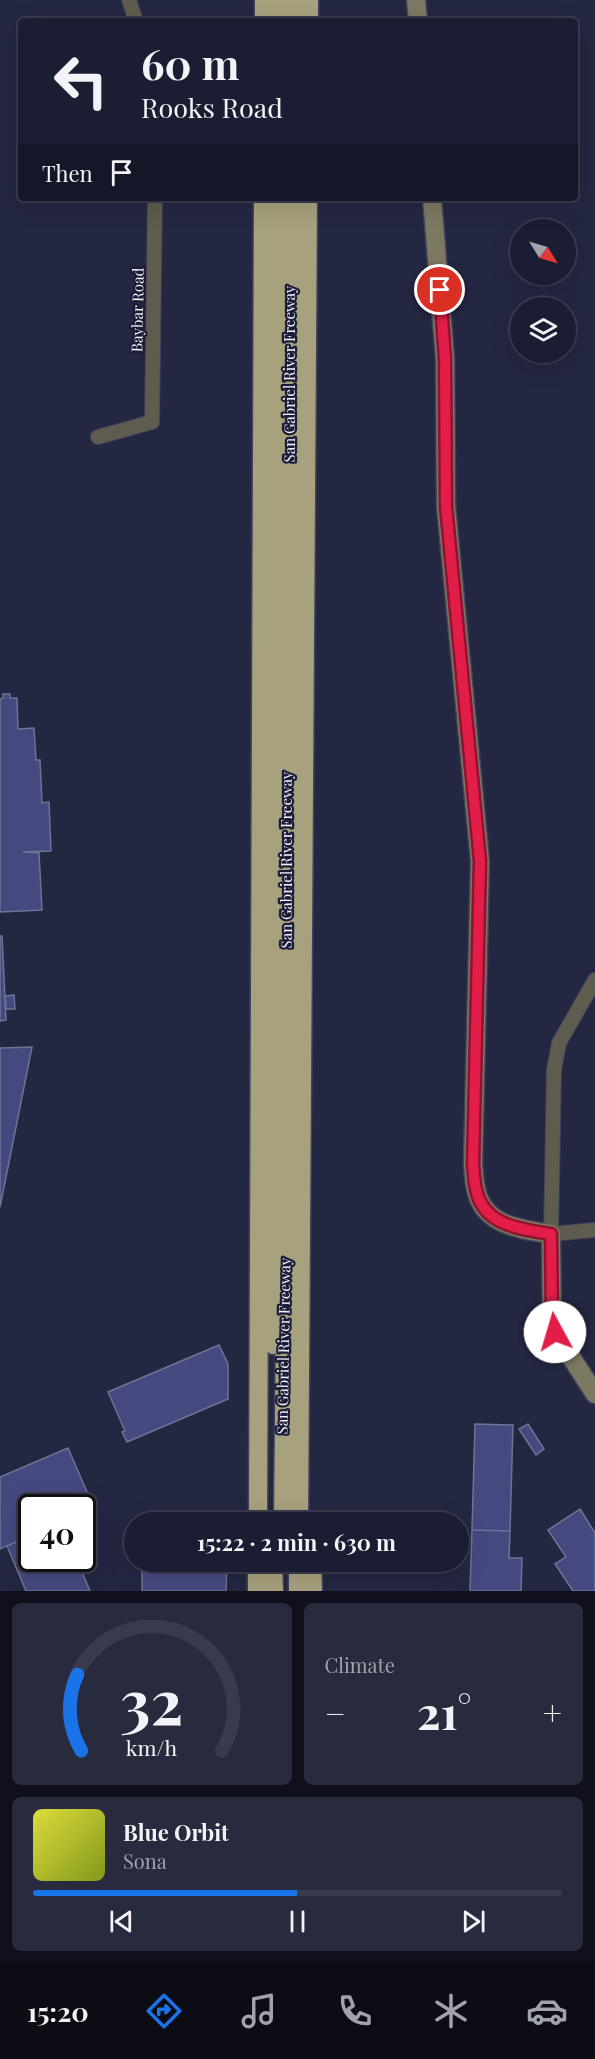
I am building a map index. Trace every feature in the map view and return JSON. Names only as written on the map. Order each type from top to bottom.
[{"type":"highway","points":[[264,0],[264,18]]},
{"type":"highway","points":[[278,0],[278,18]]},
{"type":"highway","points":[[295,0],[295,18]]},
{"type":"highway","points":[[309,0],[309,18]]},
{"type":"highway","name":"San Gabriel River Freeway","points":[[258,1512],[263,201]]},
{"type":"highway","points":[[273,1512],[273,1021],[278,201]]},
{"type":"highway","points":[[283,1512],[289,976],[293,201]]},
{"type":"highway","name":"San Gabriel River Freeway","points":[[299,1512],[309,201]]},
{"type":"highway","points":[[301,1377],[309,1512]]},
{"type":"highway","points":[[257,1591],[258,1572]]},
{"type":"highway","points":[[273,1572],[274,1591]]},
{"type":"highway","points":[[282,1572],[282,1591]]},
{"type":"highway","points":[[298,1572],[298,1591]]},
{"type":"highway","points":[[312,1572],[313,1591]]},
{"type":"street","points":[[129,0],[135,18]]},
{"type":"street","points":[[416,0],[418,18]]},
{"type":"street","name":"Baybar Road","points":[[98,437],[152,422],[155,201]]},
{"type":"street","points":[[432,201],[445,359],[446,506],[480,861],[473,1165],[476,1191],[484,1208],[497,1220],[514,1228],[551,1234],[595,1230]]},
{"type":"street","points":[[595,980],[559,1043],[556,1061],[551,1234],[552,1322],[555,1332],[595,1394]]},
{"type":"building","points":[[3,694],[10,694],[10,698],[17,698],[18,729],[34,728],[36,760],[40,760],[42,803],[49,802],[51,851],[23,852],[39,853],[42,910],[0,912],[0,699],[3,698]]},
{"type":"building","points":[[0,936],[2,936],[6,1020],[0,1021]]},
{"type":"building","points":[[14,995],[15,1009],[6,1009],[5,996]]},
{"type":"building","points":[[32,1047],[0,1207],[0,1048]]},
{"type":"building","points":[[219,1345],[228,1364],[228,1399],[127,1442],[122,1432],[125,1431],[108,1392]]},
{"type":"building","points":[[475,1424],[513,1425],[510,1531],[472,1530]]},
{"type":"building","points":[[528,1424],[544,1449],[536,1455],[519,1429]]},
{"type":"building","points":[[68,1448],[88,1494],[18,1494],[18,1541],[0,1549],[0,1477]]},
{"type":"building","points":[[580,1509],[595,1533],[595,1591],[573,1591],[555,1564],[566,1557],[548,1530]]},
{"type":"building","points":[[472,1530],[510,1531],[509,1558],[522,1558],[521,1591],[470,1591]]},
{"type":"building","points":[[18,1541],[18,1572],[82,1572],[90,1591],[26,1591],[7,1546]]},
{"type":"building","points":[[142,1572],[227,1572],[226,1591],[142,1591]]},
{"type":"route","points":[[440,290],[445,359],[446,506],[480,861],[473,1165],[476,1191],[484,1208],[497,1220],[514,1228],[551,1234],[552,1322],[555,1332]]}]
